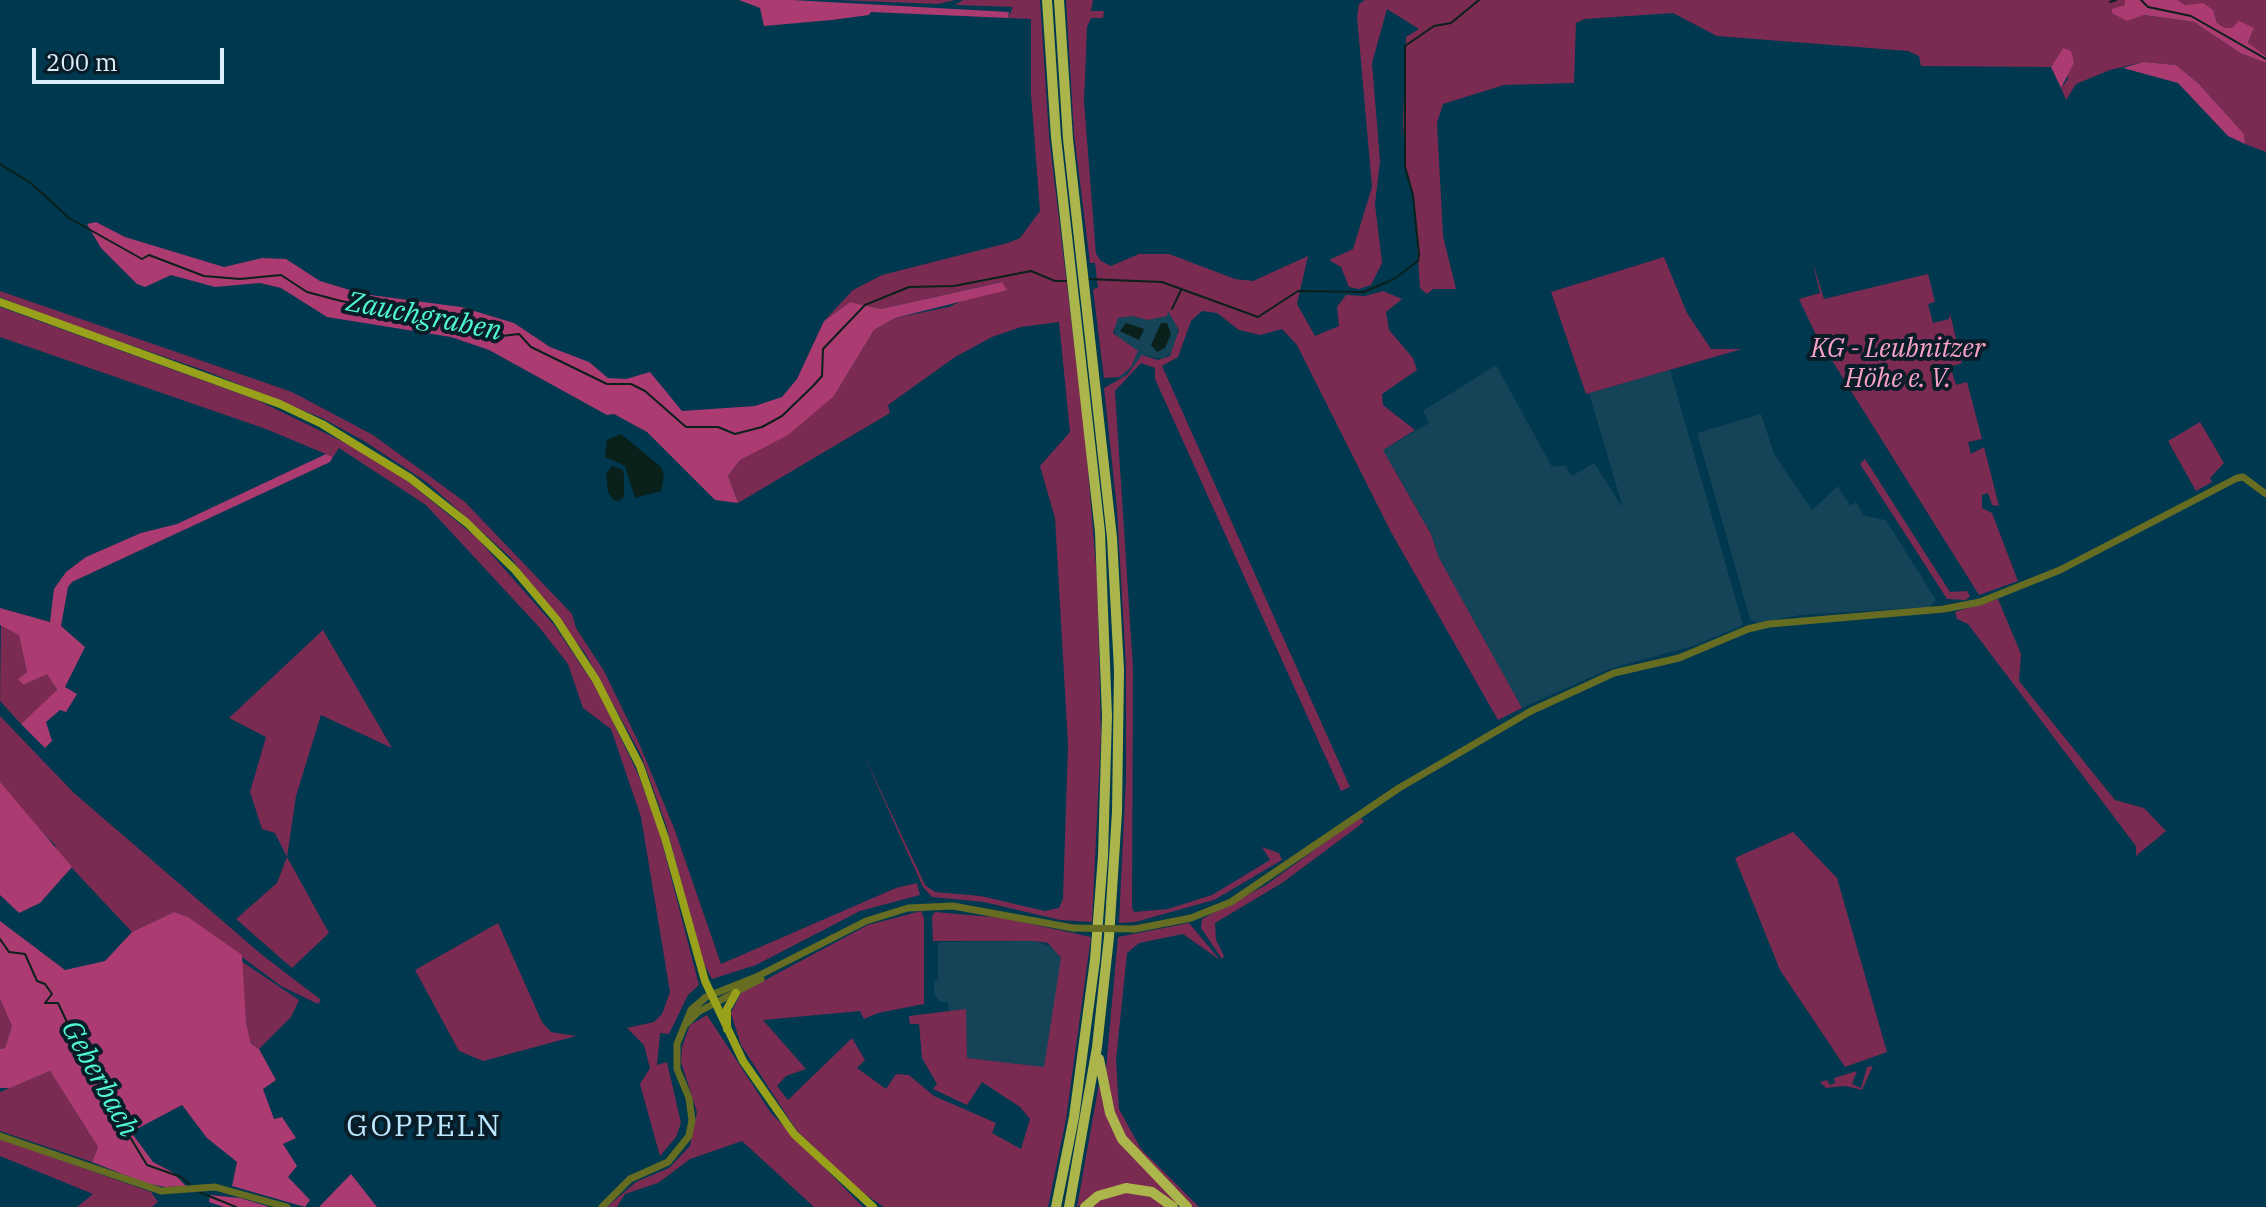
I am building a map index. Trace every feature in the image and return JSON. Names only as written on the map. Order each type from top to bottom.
[{"type":"highway","points":[[1047,0],[1053,112],[1070,265],[1080,291],[1112,538],[1119,670],[1115,855],[1097,1047],[1069,1207]]},
{"type":"highway","points":[[1056,1207],[1078,1091],[1095,960],[1107,766],[1106,635],[1100,532],[1080,291],[1082,264],[1064,100],[1059,0]]},
{"type":"highway","points":[[1097,1047],[1110,1113],[1122,1139],[1187,1207]]},
{"type":"highway","points":[[1085,1207],[1098,1196],[1126,1188],[1152,1192],[1173,1207]]},
{"type":"main road","points":[[0,302],[294,411],[369,450],[467,523],[515,570],[557,620],[615,712],[655,804],[712,999],[743,1061],[794,1134],[873,1207]]},
{"type":"main road","points":[[727,1030],[727,1009],[736,993]]},
{"type":"street","points":[[602,1207],[630,1179],[668,1162],[689,1136],[692,1120],[689,1098],[677,1069],[681,1032],[691,1010],[884,914],[929,905],[975,909],[1073,928],[1135,929],[1191,918],[1231,902],[1358,814],[1531,711],[1614,673],[1679,658],[1748,629],[1804,620],[1944,609],[1994,598],[2047,576],[2243,477],[2266,494]]},
{"type":"street","points":[[712,999],[736,993],[819,944]]},
{"type":"street","points":[[0,1136],[161,1191],[215,1187],[287,1207]]},
{"type":"shaded area","points":[[739,0],[1009,12],[1008,18],[871,12],[869,15],[832,20],[764,26],[760,8]]},
{"type":"shaded area","points":[[2125,0],[2178,0],[2185,5],[2203,3],[2213,10],[2217,23],[2225,28],[2232,28],[2239,21],[2254,28],[2248,43],[2266,56],[2266,63],[2240,53],[2194,22],[2144,15],[2127,21],[2112,13],[2112,9],[2125,5]]},
{"type":"shaded area","points":[[2063,48],[2071,51],[2074,63],[2061,88],[2051,67]]},
{"type":"shaded area","points":[[2143,62],[2176,65],[2199,84],[2244,134],[2245,144],[2228,136],[2178,83],[2123,68]]},
{"type":"shaded area","points":[[96,222],[125,237],[224,267],[262,258],[286,259],[320,281],[363,294],[461,307],[514,323],[550,347],[589,362],[608,378],[626,379],[650,372],[682,411],[755,406],[782,397],[797,379],[824,321],[850,302],[881,309],[1002,282],[1007,290],[895,318],[874,330],[834,396],[788,435],[740,460],[728,476],[738,503],[715,500],[647,432],[614,414],[607,415],[489,350],[451,337],[327,317],[281,288],[260,283],[215,287],[171,275],[145,287],[137,284],[101,248],[87,224]]},
{"type":"shaded area","points":[[1168,311],[1178,325],[1176,348],[1164,359],[1143,355],[1121,380],[1119,377],[1131,367],[1138,352],[1116,338],[1114,324],[1118,318],[1132,316],[1148,320],[1166,316]]},
{"type":"shaded area","points":[[1126,323],[1144,329],[1139,340],[1120,331]]},
{"type":"shaded area","points":[[1161,323],[1167,323],[1171,334],[1165,348],[1157,352],[1151,345]]},
{"type":"shaded area","points":[[1496,365],[1552,467],[1565,465],[1572,476],[1594,463],[1623,508],[1589,393],[1670,370],[1743,625],[1696,645],[1609,669],[1522,708],[1438,556],[1431,533],[1383,450],[1429,423],[1423,411]]},
{"type":"shaded area","points":[[1761,414],[1774,454],[1812,510],[1838,486],[1850,506],[1856,502],[1864,516],[1886,520],[1936,600],[1930,607],[1800,615],[1757,623],[1750,619],[1697,433]]},
{"type":"shaded area","points":[[621,434],[661,467],[664,475],[661,491],[635,498],[625,466],[605,457],[607,440]]},
{"type":"shaded area","points":[[326,454],[333,457],[330,462],[72,582],[68,587],[61,626],[85,647],[65,687],[77,694],[66,712],[60,710],[46,722],[52,741],[45,748],[21,724],[57,690],[47,674],[23,685],[18,679],[27,672],[19,635],[0,625],[0,608],[50,622],[54,589],[66,572],[86,557],[141,533],[177,524]]},
{"type":"shaded area","points":[[612,466],[622,469],[624,474],[624,497],[619,501],[613,500],[608,492],[606,474]]},
{"type":"shaded area","points":[[0,782],[72,867],[40,903],[19,913],[0,895]]},
{"type":"shaded area","points":[[174,912],[188,917],[242,955],[246,1022],[251,1044],[259,1049],[276,1080],[263,1089],[274,1119],[282,1117],[296,1138],[283,1144],[297,1166],[288,1177],[310,1200],[305,1207],[232,1186],[237,1162],[207,1138],[182,1105],[131,1132],[153,1162],[172,1172],[186,1186],[165,1187],[145,1183],[92,1162],[98,1147],[50,1071],[10,1088],[0,1088],[0,1049],[5,1048],[12,1026],[0,999],[0,921],[65,970],[105,961],[132,932]]},
{"type":"shaded area","points":[[1034,941],[1053,947],[1063,963],[1044,1067],[967,1058],[966,1010],[949,1011],[948,1002],[940,1002],[934,994],[934,981],[938,980],[938,945],[940,942]]},
{"type":"shaded area","points":[[351,1174],[377,1207],[319,1207]]},
{"type":"shaded area","points":[[210,1195],[240,1198],[270,1207],[224,1207],[209,1202]]},
{"type":"green space","points":[[837,0],[955,0],[938,4]]},
{"type":"green space","points":[[963,0],[1040,0],[1049,136],[1085,435],[1097,578],[1101,734],[1092,922],[1060,920],[984,902],[932,897],[923,887],[861,749],[925,885],[935,892],[981,896],[1045,911],[1059,908],[1063,899],[1068,744],[1055,518],[1040,466],[1070,432],[1059,322],[1021,327],[992,337],[955,357],[888,405],[890,413],[738,503],[728,476],[740,460],[834,396],[874,330],[895,318],[949,307],[1001,282],[881,309],[850,302],[825,320],[853,290],[882,275],[1020,238],[1040,211],[1031,94],[1031,19],[1008,18],[1013,7],[955,5]]},
{"type":"green space","points":[[1066,0],[1093,0],[1091,11],[1104,11],[1103,18],[1091,18],[1087,27],[1084,102],[1096,254],[1101,261],[1111,266],[1139,254],[1169,254],[1235,279],[1253,281],[1308,256],[1297,304],[1315,336],[1339,326],[1337,307],[1346,295],[1365,296],[1383,291],[1402,299],[1386,312],[1389,330],[1413,358],[1417,370],[1382,394],[1383,405],[1415,430],[1383,450],[1431,534],[1438,556],[1522,708],[1498,720],[1391,532],[1297,345],[1282,329],[1260,335],[1239,330],[1217,313],[1202,311],[1191,321],[1178,357],[1162,366],[1350,787],[1341,791],[1155,379],[1155,368],[1141,363],[1115,391],[1133,668],[1132,908],[1134,912],[1168,909],[1212,895],[1270,860],[1262,847],[1279,853],[1282,860],[1214,900],[1135,922],[1119,923],[1126,777],[1126,666],[1117,509],[1104,388],[1127,375],[1142,355],[1158,360],[1170,356],[1179,330],[1168,311],[1167,316],[1148,320],[1132,316],[1118,318],[1113,333],[1138,351],[1131,367],[1119,377],[1104,378],[1093,289],[1098,288],[1095,263],[1090,263],[1074,134]]},
{"type":"green space","points":[[1365,0],[2125,0],[2127,21],[2143,15],[2194,22],[2240,53],[2266,63],[2266,152],[2245,144],[2244,134],[2199,84],[2176,65],[2143,62],[2110,70],[2076,84],[2066,100],[2061,88],[2068,79],[2063,48],[2051,67],[1921,66],[1919,56],[1908,51],[1717,36],[1673,13],[1585,19],[1576,23],[1574,83],[1504,85],[1443,104],[1437,123],[1443,236],[1456,289],[1433,289],[1427,294],[1420,288],[1414,195],[1406,167],[1403,123],[1406,37],[1419,29],[1387,9],[1372,63],[1380,161],[1375,204],[1382,263],[1371,285],[1359,289],[1349,287],[1341,267],[1329,260],[1353,249],[1372,187],[1357,16],[1359,4]]},
{"type":"green space","points":[[2178,0],[2266,0],[2266,56],[2248,44],[2254,28],[2225,28],[2217,23],[2213,10],[2185,5]]},
{"type":"green space","points":[[1664,257],[1687,313],[1711,349],[1742,349],[1586,394],[1551,292]]},
{"type":"green space","name":"KG - Leubnitzer Höhe e. V.","points":[[1812,260],[1824,299],[1928,274],[1935,302],[1928,304],[1933,323],[1949,319],[1950,314],[1962,363],[1953,366],[1952,372],[1956,385],[1967,382],[1982,439],[1968,442],[1971,454],[1984,447],[1999,506],[1992,505],[1988,493],[1982,495],[1982,508],[1992,513],[2018,581],[1979,595],[1816,335],[1799,299],[1820,293]]},
{"type":"green space","points":[[0,291],[292,392],[373,435],[465,502],[572,614],[576,628],[604,671],[639,743],[674,828],[721,964],[896,888],[917,883],[920,895],[860,911],[756,965],[712,979],[702,960],[666,825],[641,755],[585,653],[510,557],[428,483],[322,418],[206,371],[52,318],[0,297]]},
{"type":"green space","points":[[0,307],[257,400],[358,449],[401,476],[477,538],[554,625],[597,689],[638,774],[659,831],[699,985],[688,995],[669,1034],[660,1033],[657,1065],[667,1062],[681,1123],[676,1137],[660,1156],[640,1084],[650,1068],[644,1045],[627,1028],[654,1022],[662,1014],[670,992],[641,817],[611,729],[583,708],[568,664],[539,627],[426,505],[339,448],[333,457],[266,429],[0,337]]},
{"type":"green space","points":[[2200,422],[2224,463],[2210,478],[2212,482],[2196,491],[2168,441]]},
{"type":"green space","points":[[1865,459],[1950,592],[1967,591],[1970,596],[1966,600],[1947,599],[1860,464]]},
{"type":"green space","points":[[1998,599],[2021,654],[2019,681],[2115,800],[2144,808],[2166,831],[2136,856],[2136,846],[1968,624],[1957,619],[1955,612]]},
{"type":"green space","points":[[1,625],[19,634],[27,672],[18,679],[23,685],[47,673],[57,691],[21,724],[0,701]]},
{"type":"green space","points":[[323,630],[392,748],[321,715],[296,796],[287,857],[275,833],[262,829],[250,792],[266,737],[229,718]]},
{"type":"green space","points":[[0,716],[74,793],[261,954],[321,1000],[318,1004],[281,986],[188,917],[174,912],[132,932],[54,849],[56,846],[18,808],[0,782]]},
{"type":"green space","points":[[1360,817],[1364,822],[1282,883],[1215,923],[1216,940],[1224,956],[1222,959],[1201,928],[1202,919],[1266,885]]},
{"type":"green space","points":[[1793,832],[1837,878],[1887,1052],[1845,1067],[1780,970],[1735,858]]},
{"type":"green space","points":[[287,857],[329,933],[292,968],[236,919],[277,883]]},
{"type":"green space","points":[[921,911],[924,918],[924,1004],[878,1013],[864,1019],[860,1011],[763,1020],[806,1069],[786,1076],[777,1086],[788,1100],[852,1038],[865,1060],[857,1068],[886,1089],[896,1074],[909,1075],[934,1096],[996,1123],[992,1133],[1021,1149],[1030,1119],[1020,1107],[982,1082],[967,1105],[933,1089],[937,1084],[922,1058],[919,1024],[910,1024],[909,1016],[966,1009],[967,1058],[1044,1067],[1061,958],[1048,943],[1034,941],[933,941],[932,916],[935,912],[1003,918],[1091,937],[1066,1119],[1048,1207],[884,1207],[860,1191],[797,1131],[741,1045],[731,1013],[741,993],[868,925]]},
{"type":"green space","points":[[498,923],[542,1022],[551,1032],[576,1036],[483,1061],[459,1051],[415,970]]},
{"type":"green space","points":[[1189,923],[1220,960],[1183,934],[1139,943],[1127,953],[1116,1060],[1119,1109],[1141,1149],[1199,1207],[1191,1207],[1129,1143],[1116,1120],[1105,1079],[1118,937]]},
{"type":"green space","points":[[241,961],[299,1000],[291,1017],[259,1049],[251,1044],[246,1022]]},
{"type":"green space","points":[[0,999],[12,1026],[5,1048],[0,1049]]},
{"type":"green space","points":[[707,1015],[771,1113],[863,1207],[814,1207],[742,1141],[690,1159],[658,1183],[625,1194],[617,1207],[607,1207],[636,1182],[669,1168],[690,1146],[697,1112],[681,1062],[682,1047],[690,1025]]},
{"type":"green space","points":[[1873,1066],[1862,1090],[1845,1086],[1826,1088],[1820,1082],[1827,1080],[1830,1085],[1835,1083],[1834,1078],[1857,1071],[1852,1084],[1861,1088],[1867,1067]]},
{"type":"green space","points":[[50,1071],[98,1147],[92,1162],[0,1131],[0,1092]]},
{"type":"green space","points":[[1099,1084],[1114,1131],[1183,1207],[1129,1185],[1077,1207]]},
{"type":"green space","points":[[0,1139],[151,1192],[158,1202],[152,1207],[77,1207],[93,1194],[0,1156]]},
{"type":"green space","points":[[1113,1192],[1142,1192],[1169,1207],[1089,1207]]},
{"type":"waterway","name":"Zauchgraben","points":[[1087,279],[1162,282],[1258,317],[1298,291],[1364,292],[1394,279],[1418,261],[1419,254],[1413,196],[1405,167],[1405,46],[1434,26],[1451,23],[1479,0]]},
{"type":"waterway","points":[[2110,2],[2116,0]]},
{"type":"waterway","points":[[2141,0],[2148,7],[2191,16],[2266,59]]},
{"type":"waterway","name":"Zauchgraben","points":[[0,164],[32,184],[69,218],[142,259],[149,255],[204,276],[240,279],[281,275],[307,292],[341,301],[470,325],[502,336],[519,334],[531,347],[607,384],[631,384],[645,391],[686,427],[718,427],[735,434],[762,427],[782,416],[813,386],[822,376],[823,349],[865,305],[909,287],[954,286],[1031,271],[1055,281],[1069,281]]},
{"type":"waterway","points":[[1172,309],[1181,290]]},
{"type":"waterway","name":"Geberbach","points":[[0,939],[9,952],[25,954],[37,981],[45,984],[52,994],[45,1003],[58,1003],[91,1073],[147,1165],[181,1177],[189,1184]]},
{"type":"waterway","name":"Geberbach","points":[[199,1192],[236,1207]]},
{"type":"district","name":"GOPPELN","points":[[424,1127]]}]
